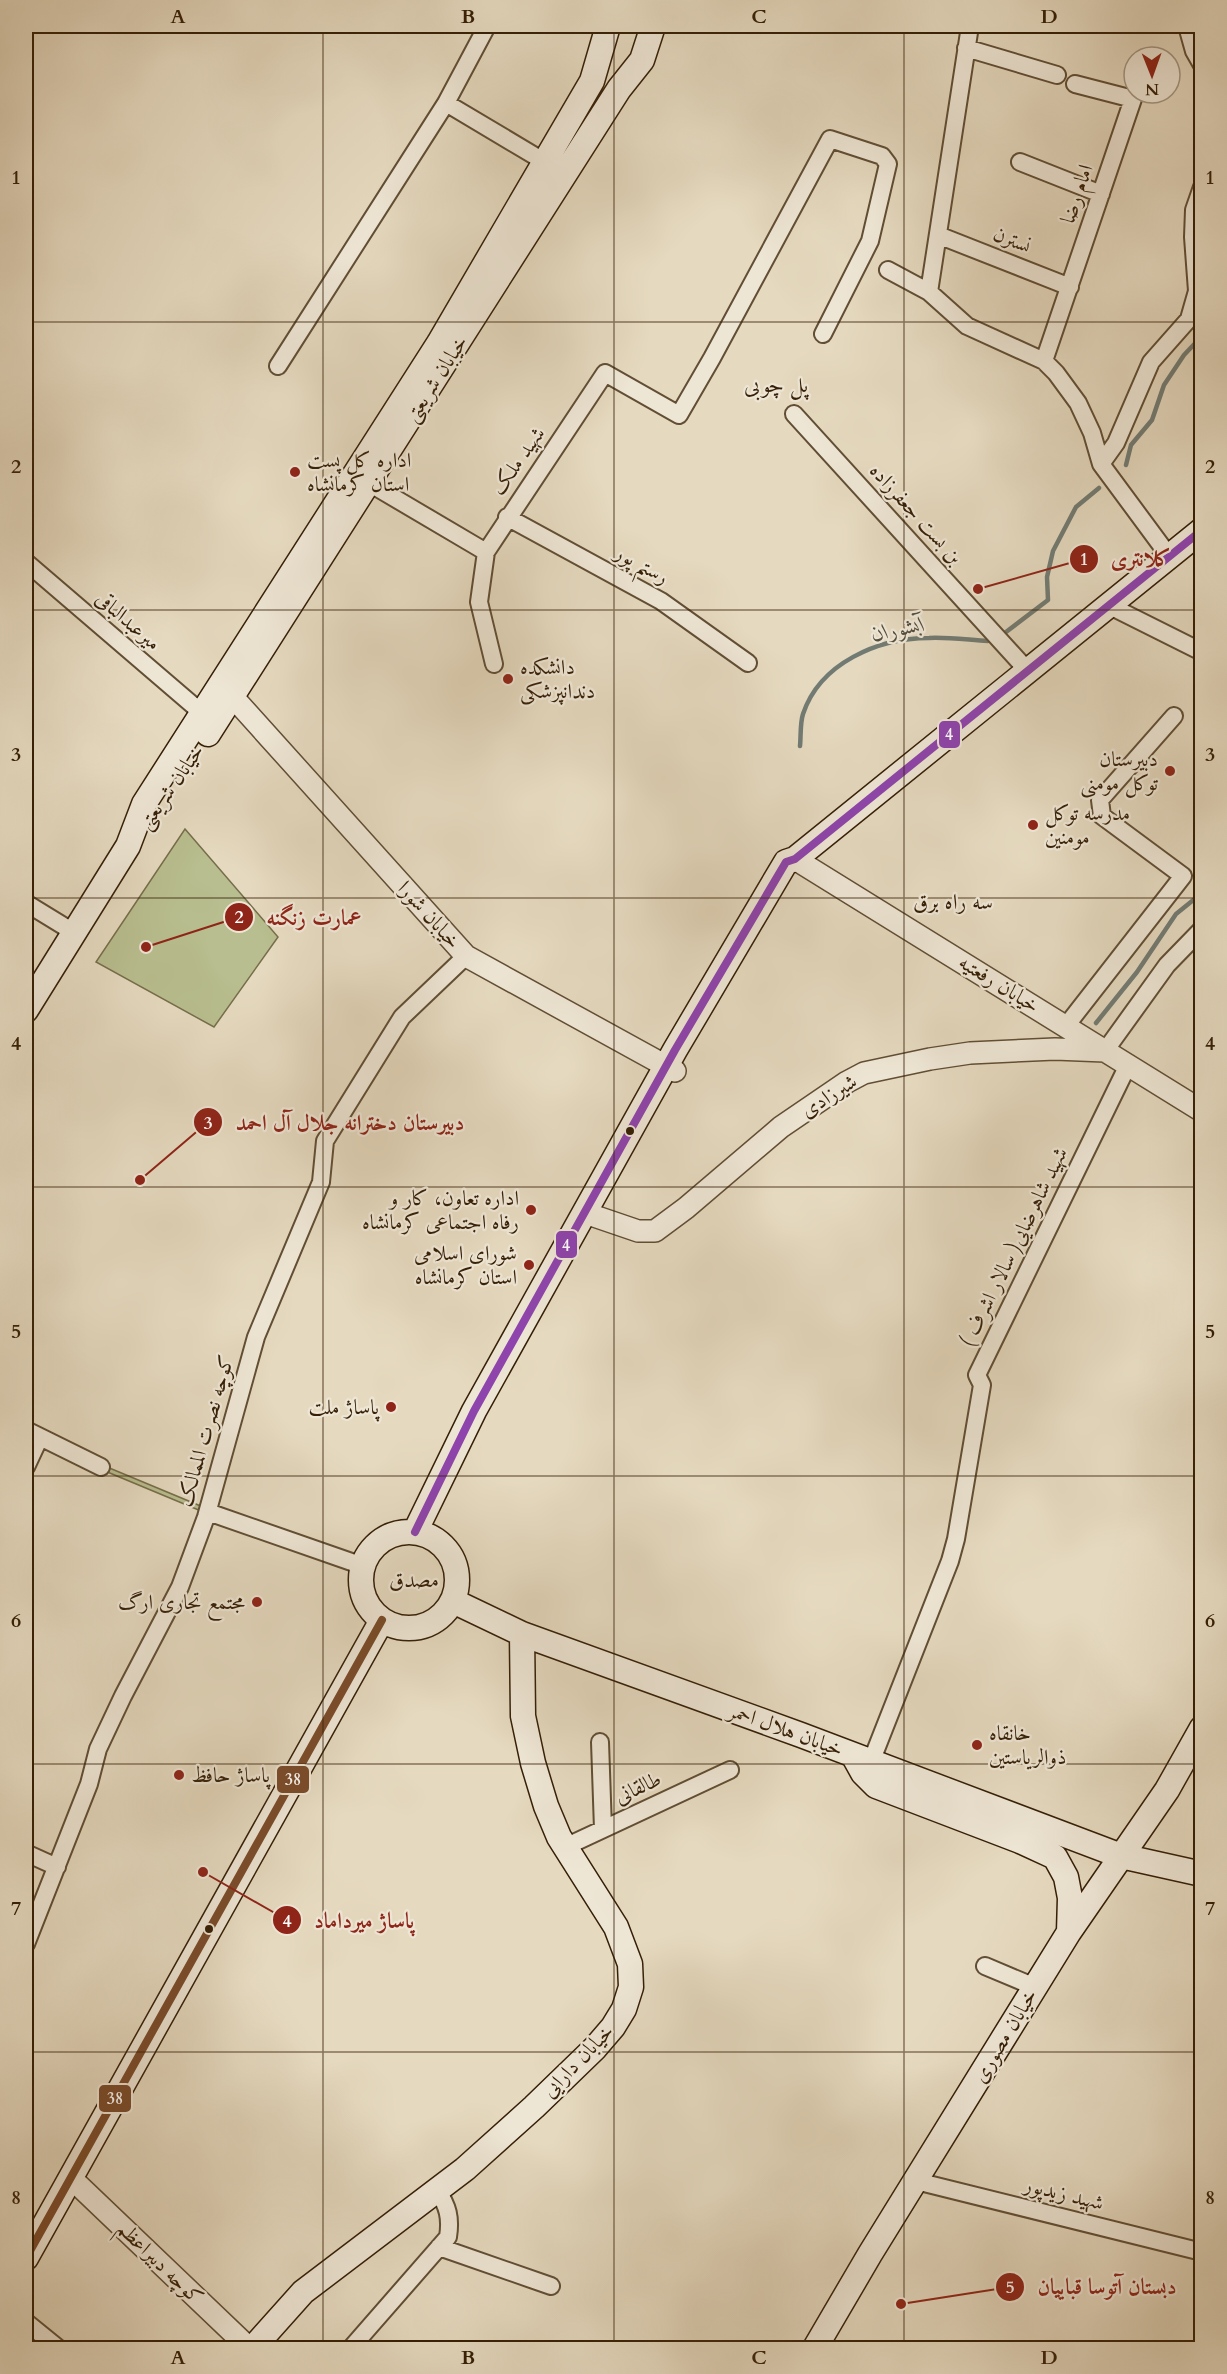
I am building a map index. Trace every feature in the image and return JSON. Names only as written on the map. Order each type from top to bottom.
[{"type":"main road","name":"خیابان شریعتی","points":[[128,846],[144,804],[439,343],[545,162],[592,81],[608,26]]},
{"type":"main road","name":"خیابان شریعتی","points":[[26,1010],[128,846],[157,813],[619,89],[642,60],[653,26]]},
{"type":"main road","points":[[421,1534],[474,1411],[795,859],[1202,530]]},
{"type":"main road","points":[[421,1534],[461,1454],[594,1216],[671,1069]]},
{"type":"main road","points":[[402,1533],[421,1534],[441,1544],[451,1556],[457,1578],[453,1601],[435,1621],[422,1627],[401,1627],[382,1620],[370,1609],[363,1596],[361,1581],[363,1566],[369,1554],[389,1537],[402,1533]]},
{"type":"main road","name":"خیابان هلال احمر","points":[[453,1601],[522,1634],[1121,1856],[1202,1874]]},
{"type":"main road","points":[[26,2258],[382,1620]]},
{"type":"main road","name":"خیابان دارایی","points":[[251,2349],[303,2292],[465,2169],[595,2048],[624,2009],[631,1987],[630,1964],[616,1927],[565,1847],[546,1806],[533,1764],[523,1716],[522,1634]]},
{"type":"main road","name":"خیابان مصوری","points":[[820,2348],[870,2254],[1069,1932],[1167,1790],[1202,1728]]},
{"type":"main road","points":[[862,1759],[863,1773],[876,1786],[1020,1841],[1055,1857],[1066,1877],[1070,1898],[1069,1932]]},
{"type":"street","points":[[278,366],[446,103],[487,26]]},
{"type":"street","points":[[929,292],[970,26]]},
{"type":"street","points":[[1187,26],[1194,51],[1202,65]]},
{"type":"street","points":[[966,48],[1057,75]]},
{"type":"street","name":"امام رضا","points":[[1044,361],[1133,99],[1075,84]]},
{"type":"street","points":[[446,103],[545,162]]},
{"type":"street","name":"شهید ملک","points":[[494,664],[479,602],[486,552],[507,517],[605,373],[679,415],[830,139],[882,156],[888,164],[870,241],[823,334]]},
{"type":"street","points":[[1020,162],[1101,194]]},
{"type":"street","points":[[1101,464],[1116,443],[1151,362],[1189,319],[1197,291],[1193,237],[1194,210],[1202,187]]},
{"type":"street","name":"نسترن","points":[[938,235],[1070,287]]},
{"type":"street","points":[[888,270],[929,292],[967,326],[1044,361],[1056,373],[1078,403],[1092,434],[1101,464],[1169,556]]},
{"type":"street","name":"بن بست جعفرزاده","points":[[795,414],[1028,670]]},
{"type":"street","points":[[369,483],[486,552]]},
{"type":"street","name":"رستم پور","points":[[507,517],[661,601],[748,663]]},
{"type":"street","name":"میرعبدالباقی","points":[[26,562],[202,713]]},
{"type":"street","points":[[1108,605],[1202,652]]},
{"type":"street","name":"خیابان شورا","points":[[232,696],[466,956],[671,1069]]},
{"type":"street","points":[[1066,1026],[1183,876],[1102,816],[1100,800],[1174,716]]},
{"type":"street","name":"خیابان رفعتیه","points":[[795,859],[1202,1111]]},
{"type":"street","points":[[26,903],[75,933]]},
{"type":"street","points":[[1105,1051],[1167,965],[1202,929]]},
{"type":"street","name":"کوچه نصرت الممالک","points":[[26,1944],[89,1784],[99,1749],[123,1695],[180,1587],[208,1512],[256,1337],[321,1182],[325,1141],[402,1017],[466,956]]},
{"type":"street","name":"شیرزادی","points":[[594,1216],[638,1232],[655,1231],[686,1208],[781,1127],[846,1082],[864,1073],[970,1053],[1055,1049],[1105,1051]]},
{"type":"street","name":"شهید شاهرضایی( سالار اشرف )","points":[[862,1759],[950,1561],[956,1539],[982,1385],[977,1375],[1128,1065]]},
{"type":"street","points":[[26,1467],[32,1434],[101,1467]]},
{"type":"street","points":[[208,1512],[363,1566]]},
{"type":"street","points":[[600,1742],[603,1829]]},
{"type":"street","name":"طالقانی","points":[[565,1847],[730,1770]]},
{"type":"street","points":[[26,1853],[57,1867]]},
{"type":"street","points":[[985,1966],[1035,1987]]},
{"type":"street","name":"کوچه دبیراعظم","points":[[71,2178],[251,2349]]},
{"type":"street","name":"شهید زیدپور","points":[[916,2181],[1202,2252]]},
{"type":"street","points":[[351,2349],[448,2237],[450,2220],[446,2203],[437,2190]]},
{"type":"street","points":[[439,2247],[551,2286]]},
{"type":"street","points":[[26,2322],[58,2349]]},
{"type":"green space","points":[[185,829],[278,937],[214,1027],[96,962]]},
{"type":"green space","points":[[107,1467],[203,1507],[201,1511],[105,1471]]},
{"type":"waterway","name":"آبشوران","points":[[1126,465],[1131,445],[1152,420],[1164,385],[1184,355],[1202,336]]},
{"type":"waterway","name":"آبشوران","points":[[1006,632],[1048,600],[1047,577],[1053,551],[1076,507],[1099,488]]},
{"type":"waterway","name":"آبشوران","points":[[800,746],[802,718],[811,696],[823,681],[853,657],[871,649],[910,639],[944,638],[988,641]]},
{"type":"waterway","name":"آبشوران","points":[[1096,1023],[1137,972],[1176,914],[1202,893]]},
{"type":"transit line","name":"4","points":[[415,1532],[474,1411],[675,1050],[786,862],[795,859],[1202,530]]},
{"type":"transit line","name":"38","points":[[26,2258],[382,1620]]},
{"type":"place","name":"اداره کل پست استان کرمانشاه","points":[[295,472]]},
{"type":"place","name":"کلانتری","points":[[978,589]]},
{"type":"place","name":"دانشکده دندانپزشکی","points":[[508,679]]},
{"type":"place","name":"دبیرستان توکل مومنی","points":[[1170,771]]},
{"type":"place","name":"مدرسه توکل مومنین","points":[[1033,825]]},
{"type":"place","name":"عمارت زنگنه","points":[[146,947]]},
{"type":"place","name":"دبیرستان دخترانه جلال آل احمد","points":[[140,1180]]},
{"type":"place","name":"اداره تعاون، کار و رفاه اجتماعی کرمانشاه","points":[[531,1210]]},
{"type":"place","name":"شورای اسلامی استان کرمانشاه","points":[[529,1265]]},
{"type":"place","name":"پاساژ ملت","points":[[391,1407]]},
{"type":"place","name":"مجتمع تجاری ارگ","points":[[257,1602]]},
{"type":"place","name":"خانقاه ذوالریاستین","points":[[977,1745]]},
{"type":"place","name":"پاساژ حافظ","points":[[179,1775]]},
{"type":"place","name":"پاساژ میرداماد","points":[[203,1872]]},
{"type":"place","name":"دبستان آتوسا قباییان","points":[[901,2304]]},
{"type":"district","name":"پل چوبی","points":[[776,385]]},
{"type":"district","name":"سه راه برق","points":[[953,902]]},
{"type":"district","name":"مصدق","points":[[414,1580]]}]
